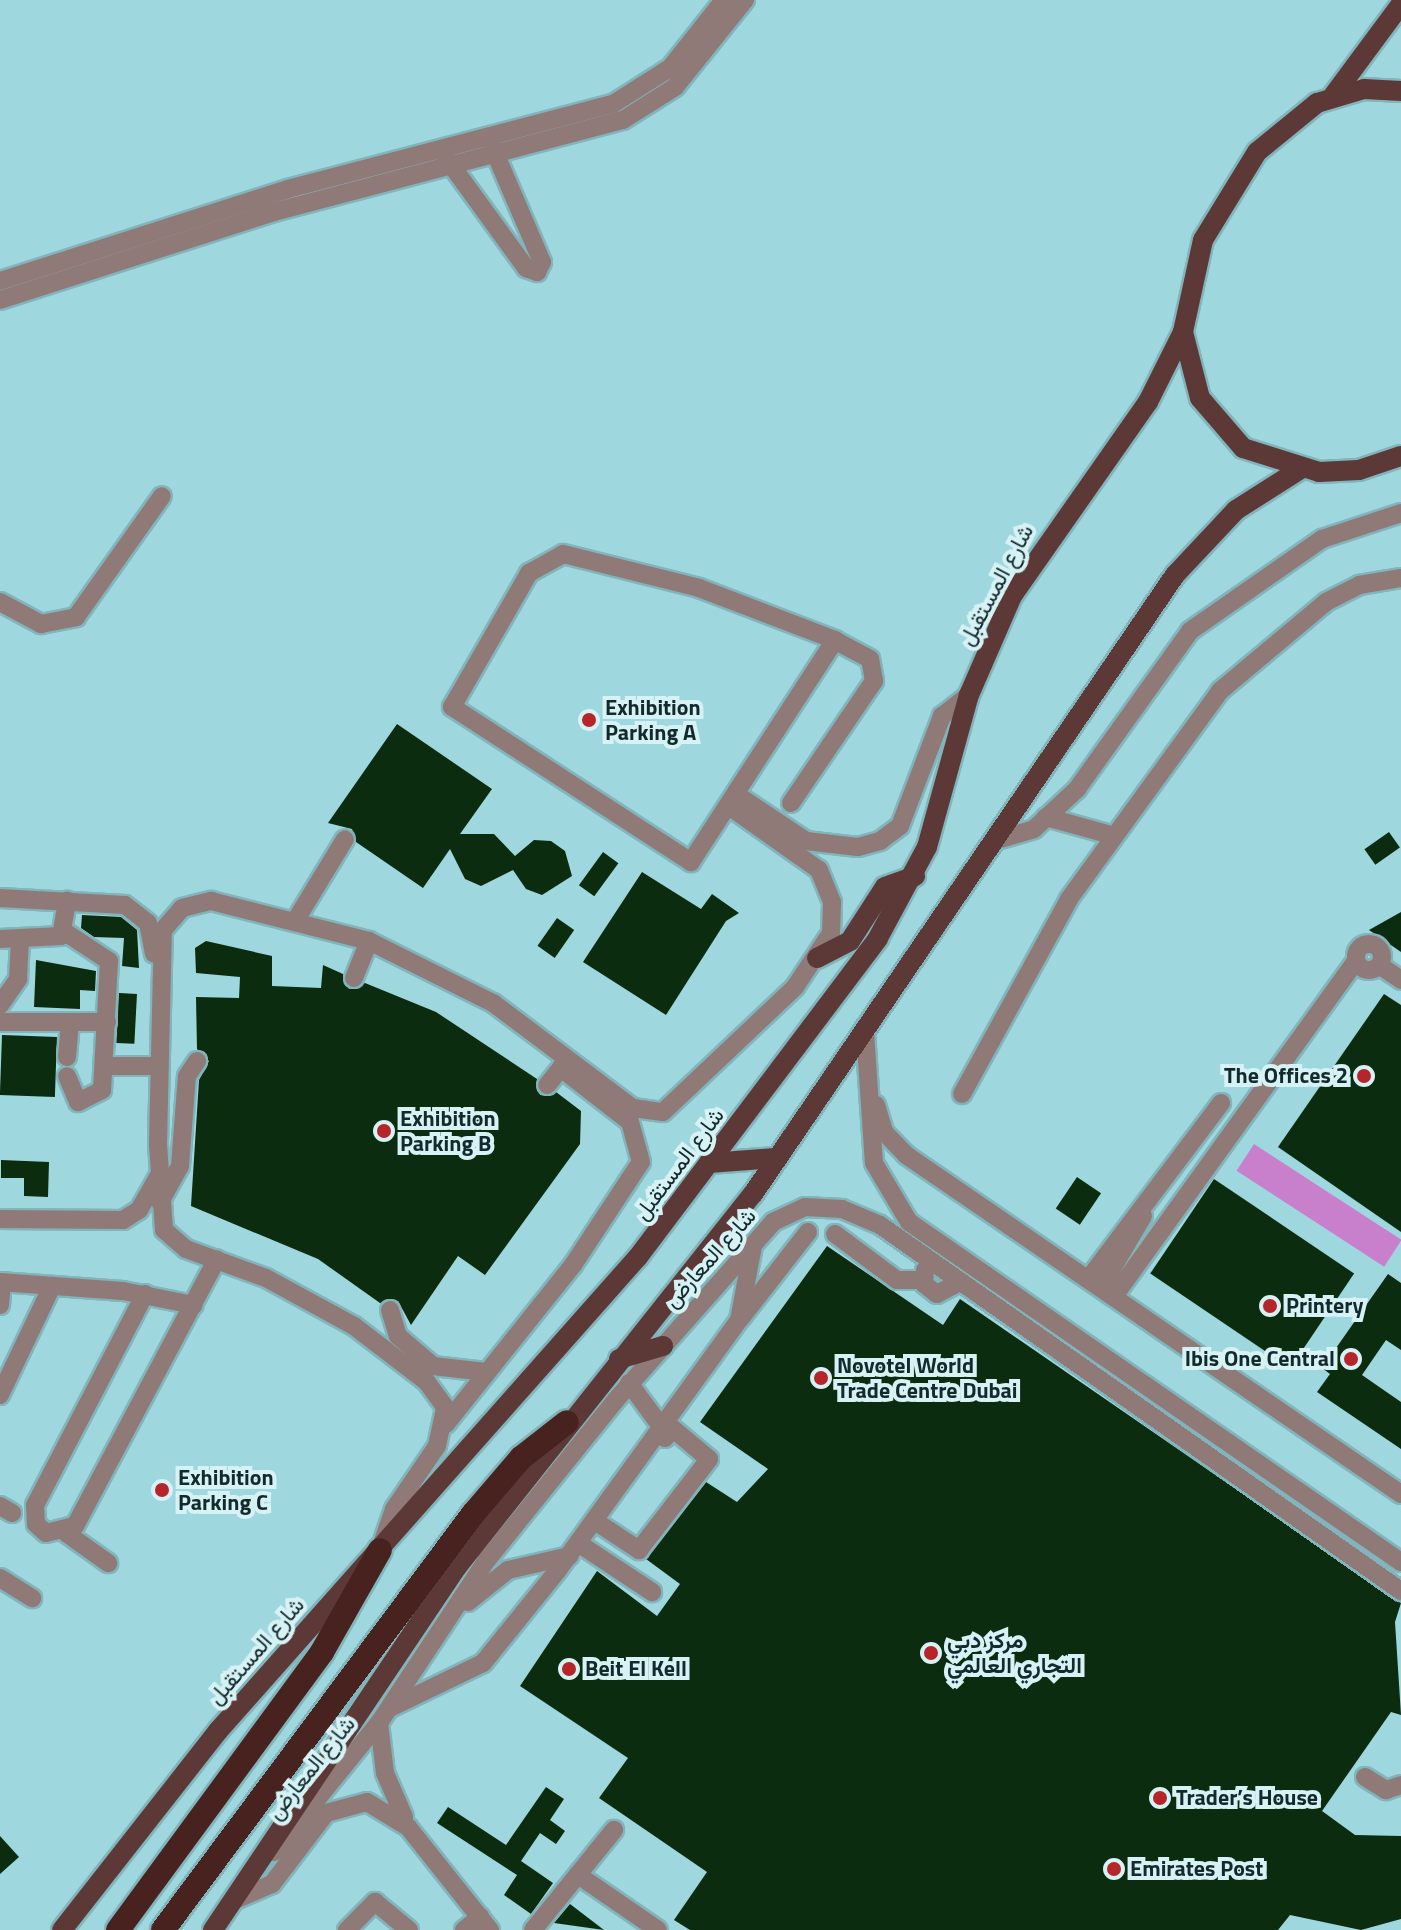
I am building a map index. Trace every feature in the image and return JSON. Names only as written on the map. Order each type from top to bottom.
[{"type":"highway","points":[[163,1930],[487,1496],[567,1422]]},
{"type":"highway","points":[[118,1930],[322,1652],[380,1550]]},
{"type":"main road","points":[[1401,4],[1333,96],[1287,123],[1232,185],[1196,259],[1183,332],[1193,383],[1219,426],[1262,458],[1299,470],[1359,470],[1401,456]]},
{"type":"main road","points":[[1333,96],[1401,91]]},
{"type":"main road","name":"شارع المستقبل","points":[[62,1930],[218,1731],[380,1550],[483,1424],[638,1257],[878,938],[915,876],[969,695],[1030,564],[1132,427],[1183,332]]},
{"type":"main road","points":[[213,1930],[251,1878],[448,1580],[567,1422],[702,1262],[776,1158],[1000,839],[1175,575],[1236,510],[1299,470]]},
{"type":"main road","points":[[817,958],[850,941],[885,887],[915,876]]},
{"type":"main road","points":[[709,1163],[776,1158]]},
{"type":"main road","points":[[619,1359],[663,1346]]},
{"type":"street","points":[[490,144],[643,90],[724,0]]},
{"type":"street","points":[[0,281],[274,193],[642,111],[675,87],[745,0]]},
{"type":"street","points":[[445,156],[526,268],[537,272],[541,259],[490,144]]},
{"type":"street","points":[[0,300],[445,156]]},
{"type":"street","points":[[0,602],[41,624],[76,617],[162,496]]},
{"type":"street","points":[[1000,839],[1026,834],[1081,784],[1190,631],[1322,539],[1401,513]]},
{"type":"street","points":[[791,803],[874,681],[870,659],[835,640],[699,588],[554,555],[529,573],[452,696],[458,716],[681,861],[698,857],[835,640]]},
{"type":"street","points":[[962,1094],[1030,965],[1111,835],[1220,691],[1270,643],[1342,592],[1401,578]]},
{"type":"street","points":[[733,801],[815,844],[869,845],[900,826],[938,723],[969,695]]},
{"type":"street","points":[[446,1424],[438,1393],[392,1353],[300,1294],[170,1238],[160,1202],[159,988],[163,930],[182,908],[211,901],[297,918],[369,941],[473,991],[633,1108],[655,1114],[679,1103],[817,958],[831,933],[832,902],[819,870],[733,801]]},
{"type":"street","points":[[1046,817],[1111,835]]},
{"type":"street","points":[[297,918],[345,839]]},
{"type":"street","points":[[0,898],[116,902],[142,915],[152,932],[159,988]]},
{"type":"street","points":[[67,901],[65,932],[80,948],[109,958],[102,1090],[90,1102],[73,1098],[67,1076]]},
{"type":"street","points":[[0,939],[65,932]]},
{"type":"street","points":[[0,1005],[18,979],[20,939]]},
{"type":"street","points":[[354,978],[369,941]]},
{"type":"street","points":[[1102,1286],[1356,961],[1365,969],[1379,965],[1401,980]]},
{"type":"street","points":[[0,1022],[107,1022]]},
{"type":"street","points":[[67,1057],[70,1022]]},
{"type":"street","points":[[871,1023],[876,1111],[890,1141],[1401,1494]]},
{"type":"street","points":[[871,1023],[874,1163],[909,1222],[1401,1562]]},
{"type":"street","points":[[160,1202],[180,1166],[187,1076],[197,1061]]},
{"type":"street","points":[[104,1066],[159,1066]]},
{"type":"street","points":[[380,1550],[394,1509],[446,1424],[573,1265],[641,1162],[630,1122],[561,1068],[547,1085]]},
{"type":"street","points":[[1102,1286],[1143,1216],[1221,1103]]},
{"type":"street","points":[[0,1219],[123,1220],[139,1210],[160,1174]]},
{"type":"street","name":"شارع المعارض","points":[[251,1878],[384,1715],[505,1535],[629,1383],[753,1244],[794,1210],[830,1207],[867,1218],[960,1282],[989,1310],[1363,1570],[1401,1591]]},
{"type":"street","points":[[464,1930],[486,1926],[408,1827],[385,1773],[384,1715],[483,1663],[595,1521],[658,1428],[808,1232]]},
{"type":"street","points":[[835,1234],[897,1280],[923,1280],[942,1295],[960,1282]]},
{"type":"street","points":[[739,1320],[753,1244]]},
{"type":"street","points":[[66,1533],[217,1259]]},
{"type":"street","points":[[923,1280],[930,1261]]},
{"type":"street","points":[[0,1305],[1,1282],[145,1294],[194,1305]]},
{"type":"street","points":[[0,1395],[7,1366],[52,1286]]},
{"type":"street","points":[[108,1563],[66,1533],[41,1529],[35,1505],[145,1294]]},
{"type":"street","points":[[390,1310],[398,1336],[433,1366],[486,1372]]},
{"type":"street","points":[[595,1521],[639,1550],[709,1459],[672,1428],[665,1438],[629,1383]]},
{"type":"street","points":[[436,1636],[496,1577],[573,1550],[652,1592]]},
{"type":"street","points":[[0,1578],[32,1598]]},
{"type":"street","points":[[1365,1777],[1386,1790],[1401,1785]]},
{"type":"street","points":[[235,1900],[272,1884],[335,1807],[377,1804],[408,1827]]},
{"type":"street","points":[[533,1930],[614,1830]]},
{"type":"street","points":[[578,1875],[658,1930]]},
{"type":"street","points":[[347,1930],[375,1902],[409,1930]]},
{"type":"shaded area","points":[[1254,1144],[1401,1239],[1384,1267],[1237,1171]]},
{"type":"building","points":[[397,724],[492,789],[460,834],[494,834],[515,856],[534,840],[551,841],[565,851],[572,876],[542,895],[526,889],[513,870],[481,886],[465,879],[450,849],[423,888],[356,842],[352,829],[328,823]]},
{"type":"building","points":[[1389,832],[1400,848],[1375,865],[1364,849]]},
{"type":"building","points":[[603,852],[618,863],[594,896],[579,885]]},
{"type":"building","points":[[642,872],[701,909],[712,894],[739,913],[726,921],[666,1015],[583,962]]},
{"type":"building","points":[[1401,912],[1401,952],[1369,930]]},
{"type":"building","points":[[82,915],[121,917],[137,930],[139,968],[122,966],[124,938],[94,937],[81,928]]},
{"type":"building","points":[[557,918],[574,930],[555,958],[537,946]]},
{"type":"building","name":"Exhibition Parking B","points":[[206,941],[272,956],[272,986],[321,988],[323,965],[343,974],[349,989],[365,983],[436,1012],[537,1079],[540,1095],[556,1092],[581,1111],[580,1144],[485,1275],[458,1256],[411,1325],[398,1301],[380,1303],[318,1259],[191,1206],[199,1080],[209,1061],[197,1049],[196,997],[239,998],[240,977],[196,973],[195,948]]},
{"type":"building","points":[[36,960],[96,971],[95,991],[80,990],[80,1009],[34,1007]]},
{"type":"building","points":[[119,993],[137,994],[134,1044],[116,1043]]},
{"type":"building","name":"The Offices 2","points":[[1384,994],[1401,1005],[1401,1232],[1278,1147]]},
{"type":"building","points":[[2,1035],[57,1037],[55,1097],[0,1095]]},
{"type":"building","points":[[1,1160],[49,1162],[48,1197],[24,1196],[24,1178],[1,1178]]},
{"type":"building","points":[[1077,1177],[1101,1193],[1080,1225],[1056,1209]]},
{"type":"building","points":[[1214,1179],[1354,1274],[1290,1368],[1150,1274]]},
{"type":"building","name":"مركز دبي التجاري العالمي","points":[[827,1246],[943,1325],[960,1299],[1401,1603],[1395,1622],[1401,1715],[1391,1712],[1322,1811],[1355,1835],[1401,1836],[1401,1919],[1361,1930],[1290,1915],[1278,1930],[690,1930],[674,1920],[707,1872],[599,1798],[628,1758],[520,1686],[597,1571],[657,1616],[680,1584],[646,1559],[706,1482],[737,1502],[768,1469],[700,1422]]},
{"type":"building","name":"Ibis One Central","points":[[1388,1274],[1401,1283],[1401,1350],[1386,1340],[1362,1375],[1401,1402],[1401,1449],[1317,1392],[1330,1374],[1322,1368]]},
{"type":"building","points":[[546,1787],[564,1799],[550,1820],[565,1831],[556,1844],[540,1833],[521,1861],[553,1883],[531,1914],[504,1895],[517,1875],[437,1823],[448,1807],[506,1845]]},
{"type":"building","points":[[0,1836],[19,1857],[0,1874]]},
{"type":"building","points":[[570,1904],[604,1930],[554,1923]]},
{"type":"place","name":"Exhibition Parking A","points":[[589,720]]},
{"type":"place","name":"The Offices 2","points":[[1364,1076]]},
{"type":"place","name":"Exhibition Parking B","points":[[384,1131]]},
{"type":"place","name":"Printery","points":[[1270,1306]]},
{"type":"place","name":"Ibis One Central","points":[[1351,1359]]},
{"type":"place","name":"Novotel World Trade Centre Dubai","points":[[821,1378]]},
{"type":"place","name":"Exhibition Parking C","points":[[162,1490]]},
{"type":"place","name":"مركز دبي التجاري العالمي","points":[[931,1653]]},
{"type":"place","name":"Beit El Kell","points":[[569,1669]]},
{"type":"place","name":"Trader’s House","points":[[1160,1798]]},
{"type":"place","name":"Emirates Post","points":[[1114,1869]]}]
